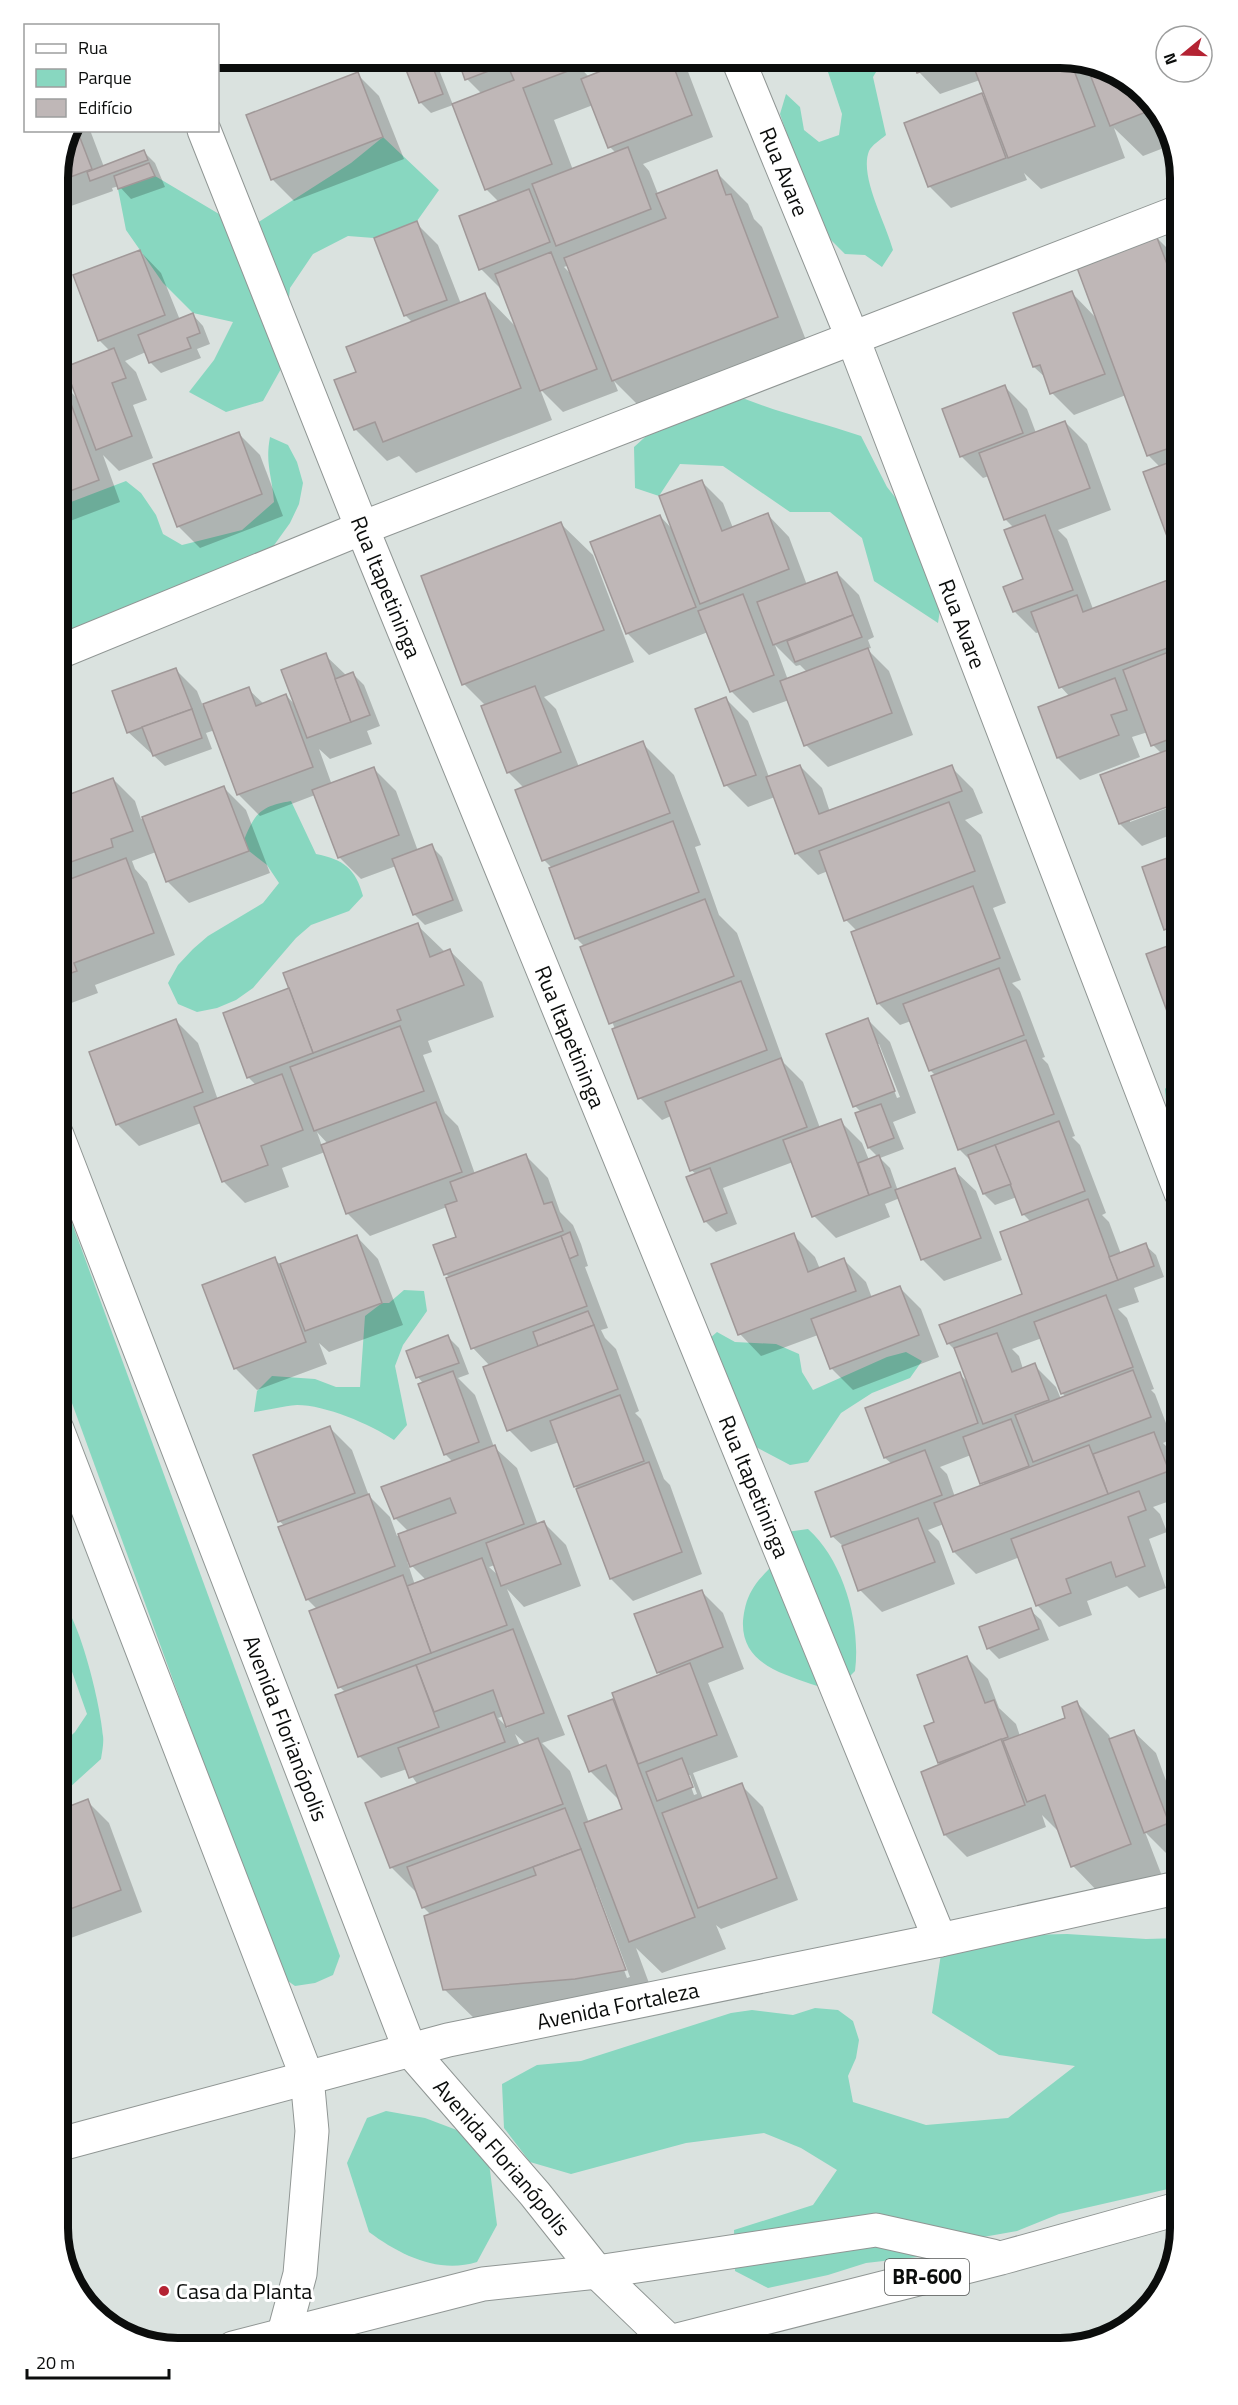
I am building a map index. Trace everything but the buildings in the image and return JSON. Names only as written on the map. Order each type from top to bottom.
[{"type":"street","name":"Rua Avare","points":[[742,68],[853,339],[1170,1163]]},
{"type":"street","name":"Rua Itapetininga","points":[[205,132],[362,528],[940,1940]]},
{"type":"street","points":[[68,648],[362,528],[1170,215]]},
{"type":"street","name":"Avenida Florianópolis","points":[[68,1164],[410,2050],[597,2272],[657,2338]]},
{"type":"street","points":[[68,1458],[306,2077],[312,2131],[300,2274],[284,2333]]},
{"type":"street","name":"Avenida Fortaleza","points":[[68,2142],[410,2050],[940,1940],[1170,1889]]},
{"type":"street","name":"BR-600","points":[[697,2338],[1170,2211]]},
{"type":"street","points":[[270,2337],[483,2284],[597,2272],[876,2230],[1001,2258]]},
{"type":"green space","points":[[827,68],[878,68],[873,77],[886,135],[870,149],[867,161],[870,186],[893,250],[882,267],[865,255],[845,254],[830,239],[795,158],[780,114],[786,94],[800,107],[804,130],[819,142],[839,135],[842,114]]},
{"type":"green space","points":[[383,137],[439,190],[417,221],[374,238],[348,236],[313,254],[290,288],[282,367],[263,401],[226,412],[189,392],[214,360],[233,322],[193,313],[163,283],[126,230],[118,189],[155,176],[246,230],[351,163]]},
{"type":"green space","points":[[745,399],[861,436],[887,487],[913,520],[944,584],[938,623],[874,581],[862,538],[830,512],[790,512],[723,466],[680,464],[659,496],[635,488],[634,447],[663,421],[704,404]]},
{"type":"green space","points":[[270,437],[288,445],[297,462],[303,483],[299,504],[290,523],[267,555],[75,634],[68,629],[68,504],[126,481],[141,493],[156,515],[163,534],[182,545],[242,530],[274,502]]},
{"type":"green space","points":[[291,801],[316,854],[334,859],[347,867],[356,879],[363,896],[349,911],[311,925],[296,938],[253,988],[236,1000],[217,1008],[197,1012],[178,1004],[168,983],[178,965],[208,936],[263,903],[279,883],[267,865],[249,851],[244,840],[252,823],[261,812],[273,805]]},
{"type":"green space","points":[[1170,1082],[1170,1109],[1167,1109],[1165,1089]]},
{"type":"green space","points":[[68,1212],[340,1956],[333,1975],[315,1983],[295,1986],[281,1976],[68,1392]]},
{"type":"green space","points":[[404,1290],[424,1291],[427,1311],[403,1345],[395,1366],[407,1425],[394,1440],[360,1422],[321,1408],[297,1405],[254,1412],[257,1391],[272,1376],[315,1379],[336,1387],[360,1387],[365,1316],[382,1303],[389,1303]]},
{"type":"green space","points":[[717,1332],[735,1342],[776,1344],[799,1354],[802,1372],[813,1390],[887,1357],[906,1352],[922,1361],[910,1378],[872,1393],[841,1413],[808,1462],[790,1465],[752,1445],[702,1345]]},
{"type":"green space","points":[[808,1529],[821,1542],[840,1576],[852,1614],[855,1634],[855,1671],[845,1681],[830,1687],[799,1680],[764,1664],[748,1647],[744,1635],[743,1621],[748,1598],[773,1562],[772,1534]]},
{"type":"green space","points":[[68,1611],[88,1661],[98,1704],[103,1742],[101,1759],[68,1788],[68,1739],[87,1714],[68,1663]]},
{"type":"green space","points":[[1067,1934],[1170,1938],[1170,2189],[1059,2214],[1017,2231],[972,2239],[918,2257],[866,2263],[828,2275],[768,2288],[735,2271],[734,2230],[813,2205],[837,2170],[801,2148],[764,2133],[686,2143],[571,2174],[530,2162],[504,2128],[502,2084],[537,2065],[581,2061],[731,2013],[752,2010],[793,2015],[815,2008],[838,2010],[853,2021],[859,2040],[856,2058],[848,2076],[853,2102],[926,2125],[1008,2118],[1075,2066],[999,2055],[932,2013],[941,1954],[988,1936]]},
{"type":"green space","points":[[386,2111],[425,2118],[462,2132],[489,2163],[497,2225],[477,2262],[448,2266],[434,2264],[407,2255],[369,2232],[347,2163],[367,2118]]},
{"type":"place","name":"Casa da Planta","points":[[164,2291]]}]
